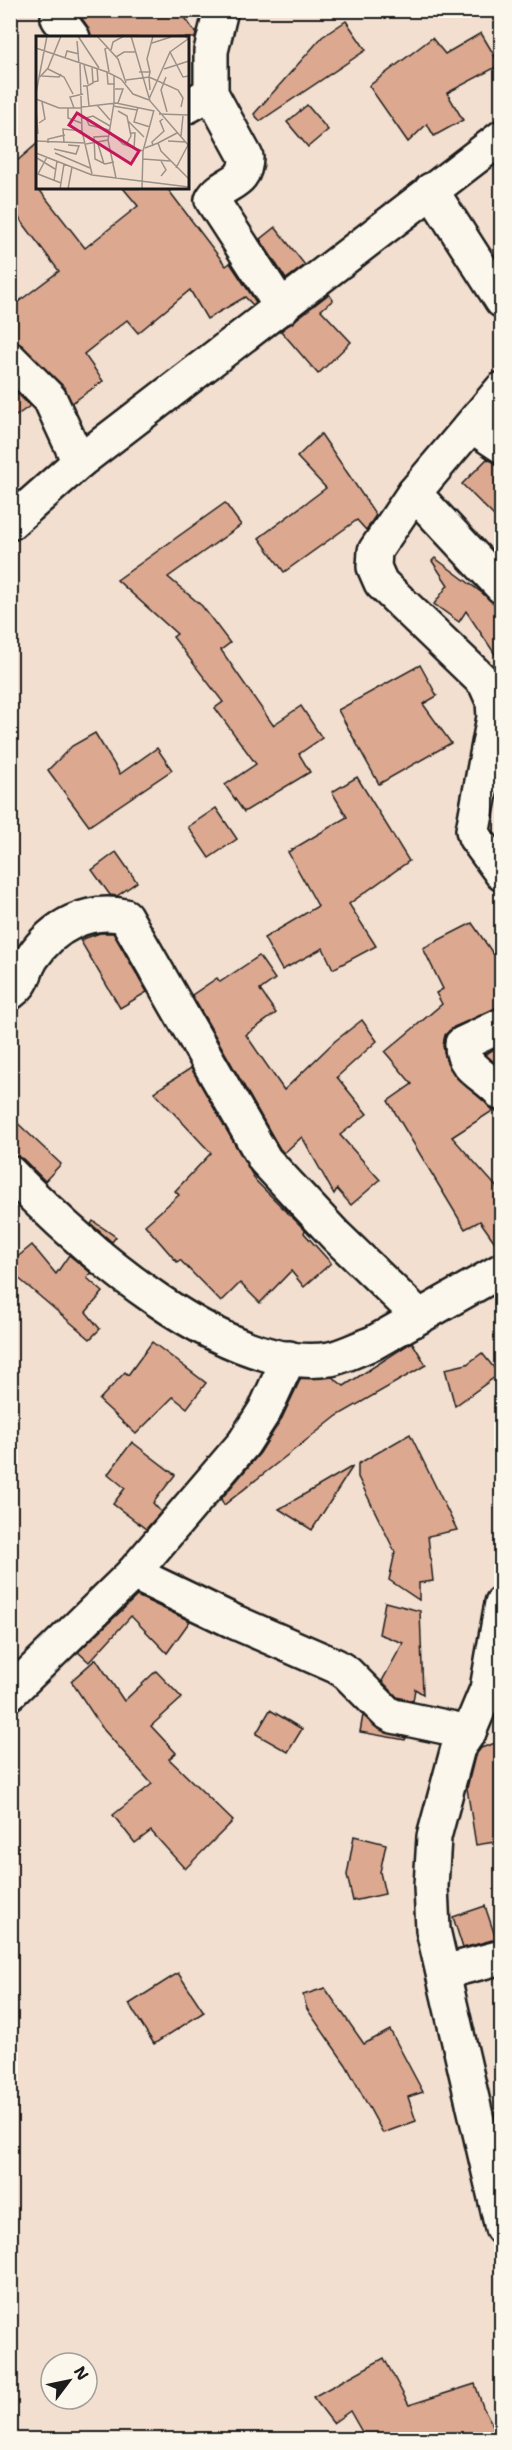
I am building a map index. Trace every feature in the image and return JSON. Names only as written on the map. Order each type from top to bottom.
[{"type":"street","points":[[221,10],[199,100],[246,157],[242,177],[215,194],[212,200],[282,308]]},
{"type":"street","points":[[10,523],[79,462],[282,308],[501,137]]},
{"type":"street","points":[[431,190],[501,301]]},
{"type":"street","points":[[10,358],[50,399],[79,462]]},
{"type":"street","points":[[501,389],[414,493],[375,551],[374,567],[381,583],[485,683],[495,686],[494,717],[473,830],[475,837],[501,874]]},
{"type":"street","points":[[472,426],[501,446]]},
{"type":"street","points":[[414,493],[501,587]]},
{"type":"street","points":[[10,993],[24,982],[31,960],[61,929],[85,915],[109,913],[125,916],[265,1160],[336,1236],[418,1315]]},
{"type":"street","points":[[501,1025],[462,1044],[462,1052],[466,1064],[493,1083],[501,1094]]},
{"type":"street","points":[[10,1173],[46,1210],[132,1283],[230,1342],[258,1352],[289,1358],[330,1359],[372,1342],[501,1270]]},
{"type":"street","points":[[10,1693],[133,1573],[244,1443],[265,1410],[289,1358]]},
{"type":"street","points":[[133,1573],[235,1622],[336,1666],[347,1673],[386,1712],[393,1716],[469,1732]]},
{"type":"street","points":[[501,1603],[488,1689],[469,1732],[458,1748],[434,1837],[431,1886],[434,1930],[501,2228]]},
{"type":"street","points":[[444,1972],[501,1957]]},
{"type":"building","points":[[76,10],[180,10],[196,34],[195,38],[189,38],[189,36],[90,36],[88,27]]},
{"type":"building","points":[[346,21],[366,50],[260,121],[254,114],[322,37]]},
{"type":"building","points":[[481,33],[500,65],[447,93],[463,120],[434,136],[427,124],[408,142],[369,86],[432,38],[445,54]]},
{"type":"building","points":[[307,105],[328,130],[308,147],[287,122]]},
{"type":"building","points":[[36,145],[36,189],[39,189],[85,248],[138,206],[124,189],[168,189],[226,266],[230,263],[256,302],[253,305],[245,297],[207,319],[190,290],[138,333],[127,320],[84,354],[103,381],[72,403],[63,386],[17,342],[10,332],[10,308],[59,271],[10,206],[10,167]]},
{"type":"building","points":[[275,227],[305,265],[286,279],[260,239]]},
{"type":"building","points":[[329,294],[333,300],[321,310],[351,342],[318,374],[281,331]]},
{"type":"building","points":[[10,386],[30,406],[10,420]]},
{"type":"building","points":[[321,434],[376,515],[366,530],[357,520],[284,572],[259,538],[326,488],[297,457]]},
{"type":"building","points":[[487,459],[501,465],[501,523],[462,484]]},
{"type":"building","points":[[225,503],[241,525],[168,577],[202,606],[230,643],[221,650],[273,725],[301,706],[322,738],[299,754],[310,772],[244,812],[225,785],[256,764],[215,708],[223,702],[173,637],[177,634],[117,580]]},
{"type":"building","points":[[435,558],[501,607],[501,663],[466,611],[459,622],[434,604],[448,585],[432,561]]},
{"type":"building","points":[[420,665],[437,696],[423,704],[451,743],[379,784],[338,710]]},
{"type":"building","points":[[95,733],[120,774],[157,748],[172,770],[89,826],[48,770],[72,746]]},
{"type":"building","points":[[357,777],[409,861],[349,904],[376,946],[333,969],[323,948],[282,970],[264,938],[318,906],[288,852],[347,817],[332,792]]},
{"type":"building","points":[[216,808],[237,839],[209,858],[188,827]]},
{"type":"building","points":[[116,852],[137,882],[117,896],[110,895],[92,870]]},
{"type":"building","points":[[472,923],[501,965],[501,1007],[454,1027],[445,1035],[443,1046],[446,1060],[456,1077],[494,1110],[452,1137],[501,1192],[501,1251],[480,1221],[465,1229],[388,1101],[412,1084],[385,1052],[442,1004],[436,993],[443,989],[423,948]]},
{"type":"building","points":[[100,933],[113,933],[147,992],[120,1008],[80,940]]},
{"type":"building","points":[[259,956],[275,979],[260,990],[276,1013],[246,1035],[284,1090],[335,1041],[362,1020],[377,1041],[337,1077],[367,1114],[340,1135],[380,1180],[351,1205],[337,1189],[334,1194],[302,1137],[284,1153],[280,1149],[192,995],[217,978],[220,982]]},
{"type":"building","points":[[501,1046],[501,1068],[485,1054]]},
{"type":"building","points":[[191,1068],[256,1181],[305,1230],[304,1233],[331,1263],[304,1287],[291,1271],[260,1303],[240,1283],[221,1302],[180,1260],[177,1262],[145,1225],[179,1195],[175,1191],[211,1153],[154,1092]]},
{"type":"building","points":[[10,1116],[61,1164],[45,1181],[23,1159],[10,1155]]},
{"type":"building","points":[[93,1221],[116,1237],[112,1242],[91,1224]]},
{"type":"building","points":[[32,1245],[56,1274],[69,1255],[91,1273],[87,1278],[103,1292],[86,1312],[100,1329],[90,1339],[10,1271],[10,1263]]},
{"type":"building","points":[[152,1342],[206,1383],[187,1408],[173,1397],[136,1434],[99,1400],[125,1372],[128,1375]]},
{"type":"building","points":[[412,1342],[426,1365],[337,1416],[224,1505],[221,1499],[260,1453],[282,1418],[301,1378],[332,1377],[344,1386]]},
{"type":"building","points":[[482,1353],[499,1374],[455,1406],[445,1369],[467,1364]]},
{"type":"building","points":[[410,1434],[457,1530],[428,1536],[433,1581],[419,1583],[419,1600],[389,1580],[395,1552],[358,1477],[358,1464]]},
{"type":"building","points":[[132,1442],[175,1475],[153,1503],[161,1512],[146,1529],[113,1504],[125,1488],[108,1474]]},
{"type":"building","points":[[353,1466],[312,1530],[279,1509]]},
{"type":"building","points":[[137,1596],[190,1621],[167,1653],[131,1616],[89,1662],[78,1652]]},
{"type":"building","points":[[385,1602],[420,1611],[423,1694],[415,1689],[413,1701],[397,1697],[382,1681],[403,1643],[379,1634]]},
{"type":"building","points":[[96,1659],[124,1701],[156,1671],[182,1698],[151,1726],[176,1753],[169,1759],[233,1821],[185,1869],[151,1831],[135,1843],[113,1815],[152,1784],[103,1729],[71,1681]]},
{"type":"building","points":[[270,1710],[302,1729],[288,1752],[256,1734]]},
{"type":"building","points":[[363,1715],[377,1728],[406,1738],[405,1740],[360,1732]]},
{"type":"building","points":[[501,1741],[501,1841],[476,1845],[467,1788],[475,1756],[481,1748]]},
{"type":"building","points":[[354,1836],[386,1844],[380,1872],[385,1894],[353,1901],[347,1875]]},
{"type":"building","points":[[485,1906],[496,1939],[463,1948],[453,1917]]},
{"type":"building","points":[[178,1973],[204,2012],[154,2044],[129,2004]]},
{"type":"building","points":[[325,1988],[364,2044],[390,2030],[423,2092],[408,2097],[416,2121],[383,2133],[346,2065],[307,2009],[303,1995]]},
{"type":"building","points":[[384,2358],[409,2405],[475,2384],[483,2407],[496,2431],[481,2439],[366,2439],[350,2411],[333,2423],[313,2397]]}]
